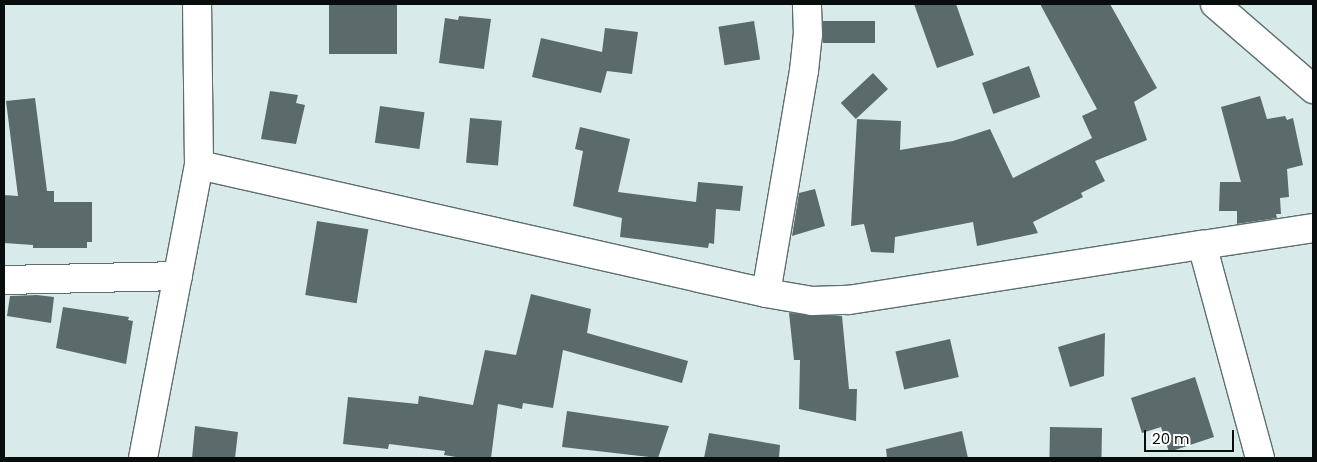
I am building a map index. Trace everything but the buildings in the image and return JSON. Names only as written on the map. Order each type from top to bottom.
[{"type":"street","points":[[143,458],[199,165],[197,4]]},
{"type":"street","points":[[766,293],[804,71],[808,35],[807,4]]},
{"type":"street","points":[[1216,4],[1313,89]]},
{"type":"street","points":[[199,165],[766,293],[812,301],[849,300],[1313,228]]},
{"type":"street","points":[[1202,245],[1260,458]]},
{"type":"street","points":[[4,280],[178,276]]}]
